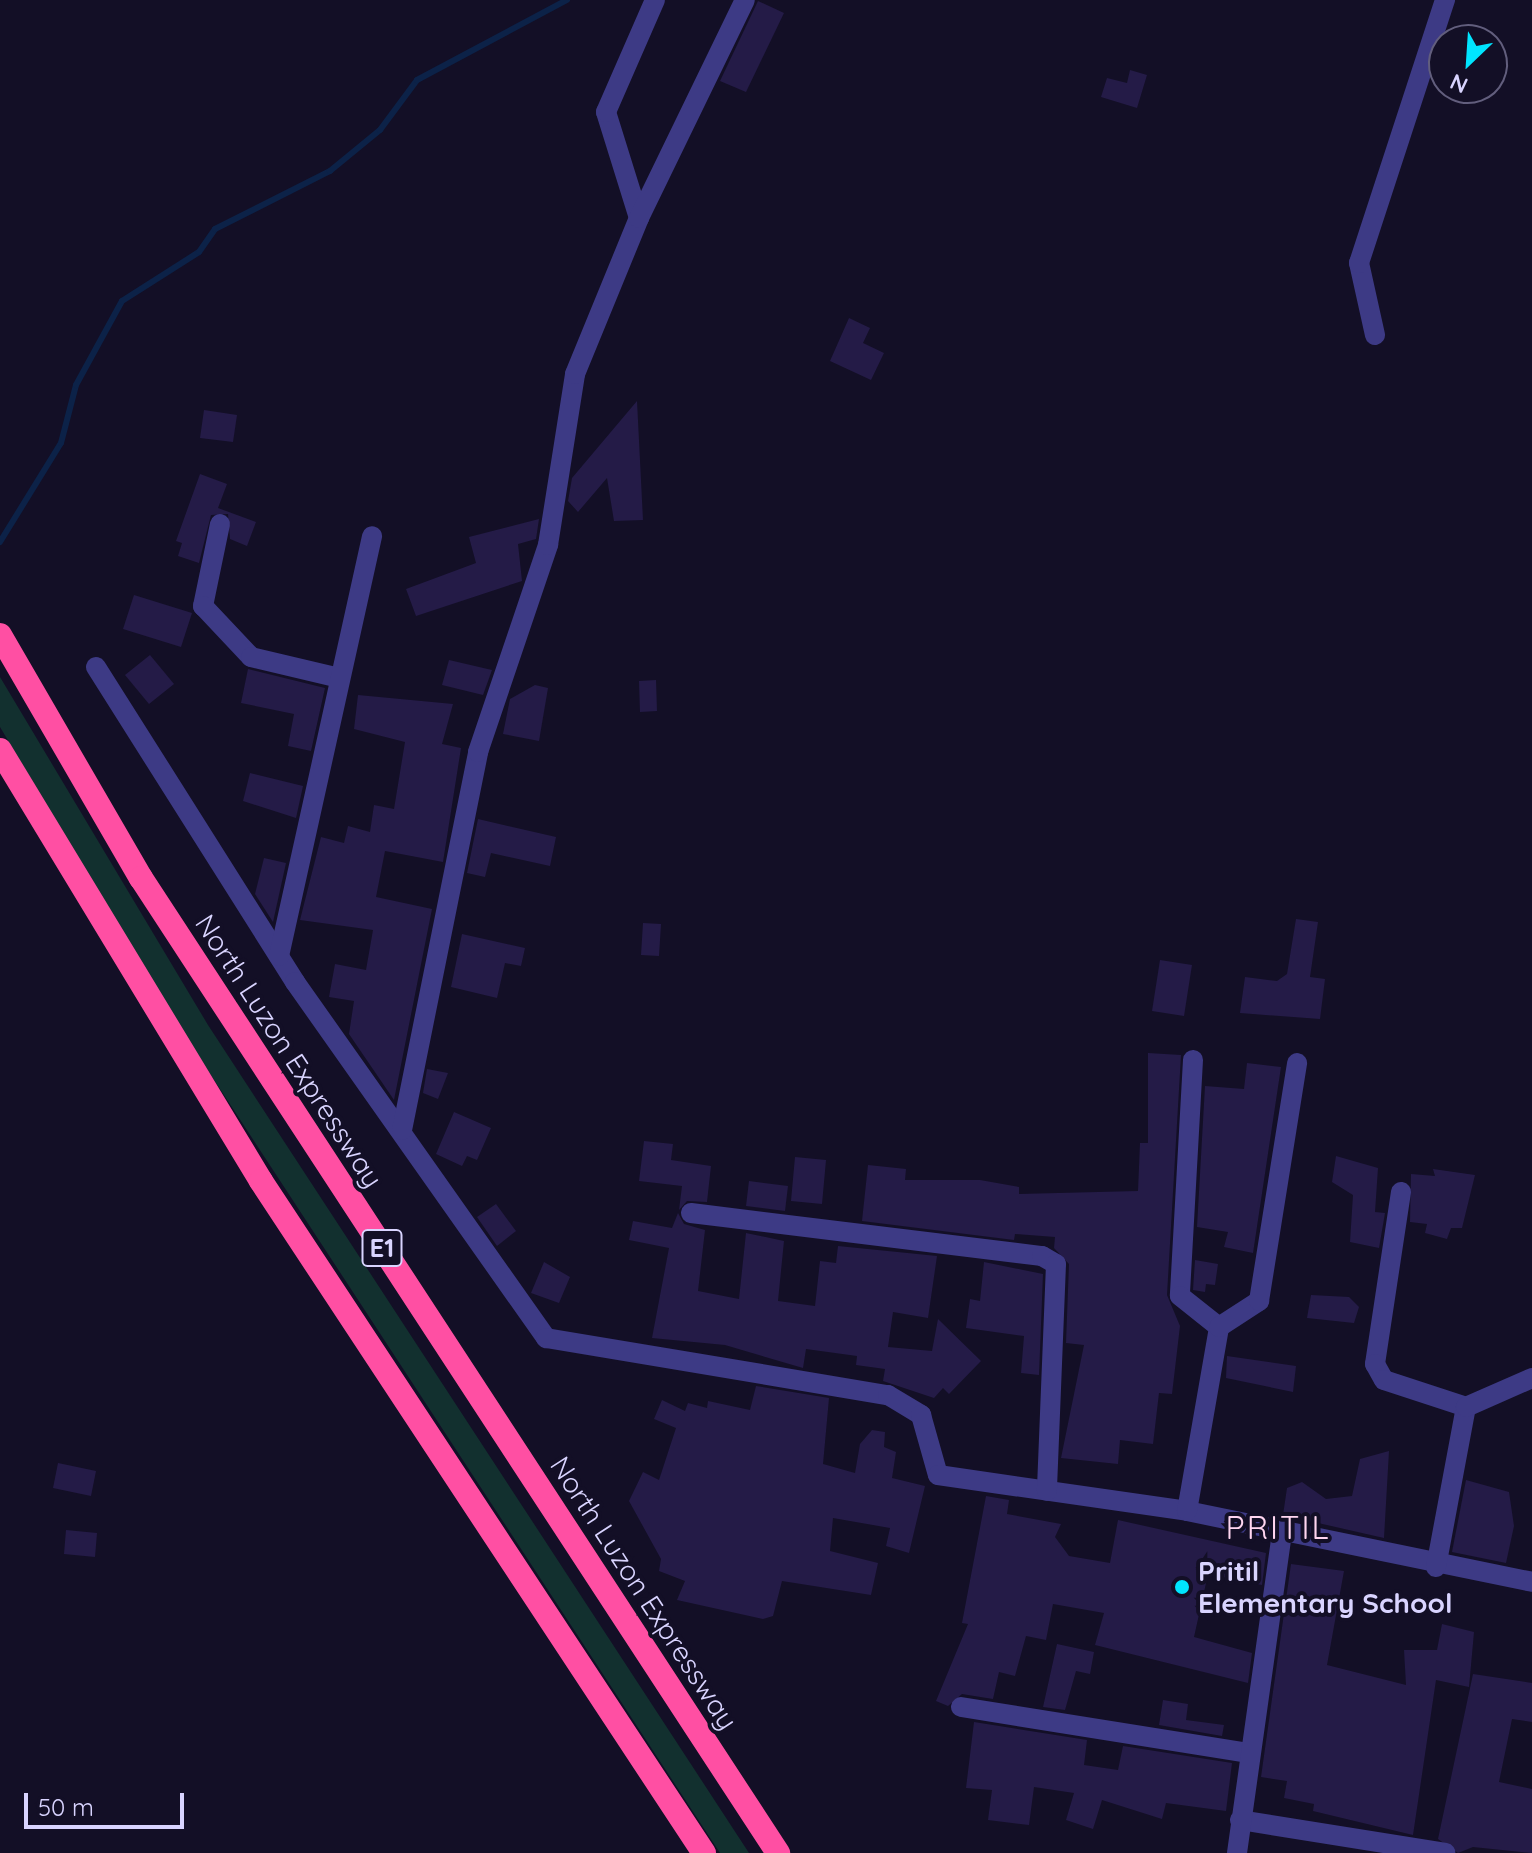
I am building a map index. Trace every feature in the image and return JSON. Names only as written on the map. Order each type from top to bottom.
[{"type":"highway","name":"North Luzon Expressway","points":[[0,635],[141,878],[778,1853]]},
{"type":"highway","name":"E1","points":[[0,750],[261,1181],[704,1853]]},
{"type":"street","points":[[639,218],[606,112],[655,0]]},
{"type":"street","points":[[402,1130],[478,752],[548,545],[575,374],[639,218],[745,0]]},
{"type":"street","points":[[1375,335],[1359,263],[1445,0]]},
{"type":"street","points":[[220,524],[203,606],[251,657],[340,678]]},
{"type":"street","points":[[279,956],[372,536]]},
{"type":"street","points":[[96,667],[279,956],[546,1338],[888,1395],[921,1415],[938,1475],[1187,1511],[1436,1567],[1532,1582]]},
{"type":"street","points":[[1193,1060],[1180,1296],[1219,1327]]},
{"type":"street","points":[[1187,1511],[1219,1327],[1259,1301],[1297,1063]]},
{"type":"street","points":[[1401,1192],[1375,1364],[1384,1380],[1466,1407],[1532,1378]]},
{"type":"street","points":[[691,1213],[1042,1256],[1056,1264],[1047,1491]]},
{"type":"street","points":[[1436,1567],[1466,1407]]},
{"type":"street","points":[[1237,1853],[1282,1532]]},
{"type":"street","points":[[961,1707],[1249,1753]]},
{"type":"street","points":[[1240,1820],[1363,1846],[1445,1853]]},
{"type":"green space","points":[[0,677],[208,1025],[749,1853],[720,1853],[186,1037],[0,727]]},
{"type":"building","points":[[758,1],[784,13],[746,92],[720,81]]},
{"type":"building","points":[[1130,70],[1147,75],[1137,108],[1101,97],[1107,78],[1127,83]]},
{"type":"building","points":[[849,318],[870,328],[863,343],[884,353],[871,380],[830,361]]},
{"type":"building","points":[[637,401],[643,520],[614,521],[607,478],[578,512],[568,501],[572,478]]},
{"type":"building","points":[[204,410],[237,415],[233,442],[200,438]]},
{"type":"building","points":[[200,474],[227,484],[218,508],[256,522],[247,546],[230,539],[228,514],[211,515],[199,563],[178,556],[182,543],[176,541]]},
{"type":"building","points":[[539,519],[536,539],[518,544],[522,581],[416,616],[406,589],[476,563],[469,537]]},
{"type":"building","points":[[134,595],[192,613],[181,647],[123,629]]},
{"type":"building","points":[[150,655],[174,684],[149,704],[125,675]]},
{"type":"building","points":[[449,660],[492,670],[483,695],[442,685]]},
{"type":"building","points":[[248,669],[325,688],[311,751],[288,746],[294,714],[241,703]]},
{"type":"building","points":[[656,680],[657,711],[640,712],[639,681]]},
{"type":"building","points":[[535,685],[548,688],[539,741],[503,734],[510,699]]},
{"type":"building","points":[[358,695],[453,704],[442,744],[461,748],[443,862],[385,851],[376,897],[432,909],[394,1100],[349,1034],[354,1001],[329,997],[335,964],[366,970],[373,930],[300,920],[321,837],[344,843],[348,826],[370,832],[374,805],[394,809],[405,742],[354,729]]},
{"type":"building","points":[[250,773],[303,786],[296,818],[243,801]]},
{"type":"building","points":[[478,819],[556,837],[550,866],[491,853],[485,877],[467,873]]},
{"type":"building","points":[[264,858],[286,863],[273,922],[255,894]]},
{"type":"building","points":[[1296,919],[1318,922],[1310,977],[1325,979],[1320,1019],[1240,1013],[1245,977],[1277,981],[1287,974]]},
{"type":"building","points":[[643,923],[661,924],[659,956],[641,955]]},
{"type":"building","points":[[462,934],[525,948],[521,966],[505,963],[497,998],[451,987]]},
{"type":"building","points":[[1160,960],[1192,965],[1184,1016],[1152,1011]]},
{"type":"building","points":[[1148,1053],[1181,1055],[1167,1295],[1180,1326],[1172,1394],[1159,1393],[1153,1444],[1120,1440],[1118,1464],[1061,1458],[1084,1345],[1066,1343],[1069,1264],[1054,1248],[1055,1237],[1015,1234],[1014,1240],[862,1221],[868,1165],[906,1169],[905,1180],[980,1180],[1019,1187],[1019,1194],[1138,1191],[1140,1143],[1148,1143]]},
{"type":"building","points":[[1247,1063],[1281,1067],[1253,1253],[1224,1247],[1228,1232],[1197,1227],[1205,1086],[1244,1089]]},
{"type":"building","points":[[427,1069],[448,1073],[438,1099],[423,1093]]},
{"type":"building","points":[[454,1112],[491,1128],[477,1160],[467,1156],[462,1166],[436,1154]]},
{"type":"building","points":[[644,1141],[673,1144],[671,1160],[711,1166],[707,1202],[687,1201],[679,1210],[682,1186],[639,1181]]},
{"type":"building","points":[[1336,1156],[1378,1168],[1375,1212],[1385,1213],[1379,1248],[1350,1242],[1353,1195],[1332,1182]]},
{"type":"building","points":[[795,1157],[826,1160],[822,1204],[791,1201]]},
{"type":"building","points":[[1433,1169],[1475,1175],[1462,1228],[1451,1228],[1447,1239],[1425,1233],[1427,1224],[1410,1222],[1411,1174],[1435,1176]]},
{"type":"building","points":[[749,1181],[788,1186],[785,1211],[746,1206]]},
{"type":"building","points":[[496,1204],[516,1231],[497,1246],[477,1217]]},
{"type":"building","points":[[678,1213],[684,1224],[705,1230],[698,1291],[739,1299],[746,1233],[784,1241],[778,1301],[815,1306],[820,1261],[836,1263],[838,1246],[937,1256],[928,1318],[893,1312],[888,1347],[932,1351],[938,1319],[981,1361],[949,1394],[943,1388],[934,1398],[883,1381],[885,1369],[856,1365],[857,1356],[806,1349],[803,1368],[725,1345],[652,1338],[669,1248],[629,1240],[633,1221],[672,1228]]},
{"type":"building","points":[[1195,1260],[1218,1264],[1215,1285],[1206,1284],[1205,1292],[1193,1290]]},
{"type":"building","points":[[544,1262],[570,1277],[559,1303],[531,1293]]},
{"type":"building","points":[[984,1262],[1043,1274],[1039,1375],[1021,1373],[1024,1336],[966,1328],[970,1299],[980,1301]]},
{"type":"building","points":[[1311,1295],[1349,1297],[1359,1307],[1354,1323],[1307,1318]]},
{"type":"building","points":[[1227,1356],[1296,1366],[1293,1392],[1226,1378]]},
{"type":"building","points":[[756,1386],[829,1398],[823,1464],[855,1473],[860,1444],[872,1430],[885,1432],[884,1447],[896,1452],[892,1478],[925,1486],[909,1553],[886,1546],[890,1528],[833,1518],[830,1551],[878,1563],[871,1595],[782,1581],[773,1616],[763,1619],[677,1600],[685,1581],[659,1571],[661,1559],[629,1501],[643,1472],[659,1480],[676,1428],[654,1419],[662,1400],[685,1411],[688,1403],[707,1408],[708,1401],[750,1410]]},
{"type":"building","points":[[1389,1451],[1384,1538],[1283,1515],[1287,1488],[1302,1482],[1326,1499],[1352,1496],[1360,1459]]},
{"type":"building","points":[[58,1463],[96,1471],[91,1496],[53,1488]]},
{"type":"building","points":[[1466,1480],[1509,1492],[1514,1526],[1506,1563],[1452,1552]]},
{"type":"building","points":[[986,1496],[1009,1500],[1007,1514],[1061,1524],[1055,1537],[1069,1556],[1110,1563],[1118,1520],[1266,1553],[1262,1585],[1208,1574],[1194,1637],[1252,1653],[1248,1683],[1095,1645],[1104,1613],[1053,1604],[1046,1640],[1026,1636],[1015,1676],[999,1672],[993,1699],[962,1694],[948,1706],[936,1701],[968,1624],[962,1623]]},
{"type":"building","points":[[66,1530],[97,1533],[95,1557],[64,1554]]},
{"type":"building","points":[[1291,1564],[1344,1571],[1327,1665],[1406,1685],[1404,1650],[1437,1650],[1442,1624],[1474,1632],[1469,1687],[1436,1680],[1413,1835],[1313,1811],[1314,1804],[1284,1798],[1287,1781],[1261,1777]]},
{"type":"building","points":[[1057,1644],[1094,1652],[1090,1674],[1076,1671],[1065,1710],[1043,1707]]},
{"type":"building","points":[[1473,1674],[1532,1683],[1532,1722],[1512,1719],[1499,1782],[1532,1789],[1532,1853],[1473,1847],[1458,1853],[1438,1839]]},
{"type":"building","points":[[1163,1700],[1188,1704],[1186,1720],[1224,1725],[1222,1736],[1159,1725]]},
{"type":"building","points":[[974,1722],[1087,1740],[1084,1765],[1118,1770],[1123,1746],[1232,1763],[1226,1811],[1166,1803],[1162,1819],[1102,1800],[1093,1829],[1066,1820],[1074,1793],[1034,1787],[1029,1825],[988,1820],[992,1790],[966,1788]]},
{"type":"waterway","points":[[0,542],[61,443],[76,385],[122,301],[199,252],[215,229],[330,171],[380,130],[417,80],[567,0]]},
{"type":"place","name":"Pritil Elementary School","points":[[1182,1587]]},
{"type":"district","name":"PRITIL","points":[[1278,1527]]}]
